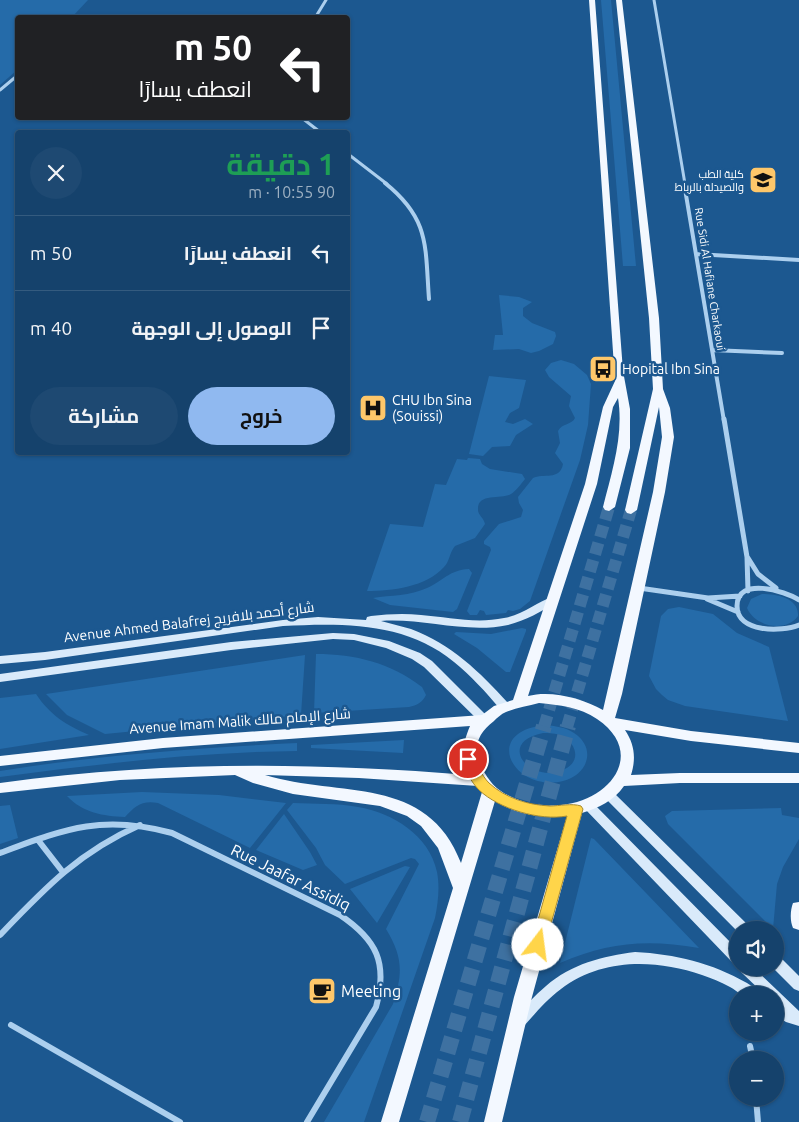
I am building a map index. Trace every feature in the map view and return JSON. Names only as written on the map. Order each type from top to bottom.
[{"type":"main road","points":[[592,0],[619,382],[625,408],[624,448],[609,506]]},
{"type":"main road","points":[[619,0],[654,318],[658,389],[631,510]]},
{"type":"main road","points":[[520,700],[591,484],[608,407],[619,382]]},
{"type":"main road","points":[[609,722],[659,492],[668,437],[665,408],[658,389]]},
{"type":"main road","points":[[359,621],[374,618],[406,617],[457,623],[491,624],[528,616],[553,600]]},
{"type":"main road","name":"Avenue Ahmed Balafrej شارع أحمد بلافريج","points":[[0,660],[44,656],[283,623],[312,620],[359,621],[404,629],[438,644],[454,654],[480,678],[504,706]]},
{"type":"main road","points":[[0,678],[231,646],[333,636],[354,637],[389,645],[416,656],[428,664],[484,719]]},
{"type":"main road","points":[[558,699],[593,710],[609,722],[620,734],[627,758],[626,770],[621,781],[609,794],[582,807],[563,812],[536,811],[511,804],[484,786],[470,765],[467,748],[470,738],[484,719],[504,706],[520,700],[558,699]]},
{"type":"main road","name":"Avenue Imam Malik شارع الإمام مالك","points":[[0,761],[80,750],[484,719]]},
{"type":"main road","points":[[609,722],[691,736],[799,748]]},
{"type":"main road","points":[[0,788],[154,772],[232,770],[355,771],[484,786]]},
{"type":"main road","points":[[232,770],[282,786],[381,799],[407,809],[430,826],[439,836],[446,848],[461,888]]},
{"type":"main road","points":[[621,781],[680,778],[799,778]]},
{"type":"main road","points":[[390,1122],[461,888],[484,786]]},
{"type":"main road","points":[[609,794],[735,921]]},
{"type":"main road","points":[[582,807],[729,949]]},
{"type":"main road","points":[[493,1122],[516,1026],[582,807]]},
{"type":"main road","points":[[799,908],[799,923]]},
{"type":"main road","points":[[516,1026],[562,981],[597,964],[616,960],[651,958],[679,961],[720,974],[740,986]]},
{"type":"main road","points":[[784,970],[799,985]]},
{"type":"main road","points":[[754,976],[764,986]]},
{"type":"main road","points":[[784,1006],[799,1022]]},
{"type":"main road","points":[[784,1013],[799,1022]]},
{"type":"street","points":[[317,15],[326,0]]},
{"type":"street","name":"Rue Sidi Al Hafiane Charkaoui","points":[[654,0],[748,558],[748,591]]},
{"type":"street","points":[[0,90],[15,78]]},
{"type":"street","points":[[305,120],[317,130]]},
{"type":"street","points":[[350,156],[398,195],[415,214],[423,234],[429,299]]},
{"type":"street","points":[[696,254],[799,260]]},
{"type":"street","points":[[712,350],[782,353]]},
{"type":"street","points":[[748,558],[758,574],[776,589]]},
{"type":"street","points":[[637,588],[719,598],[740,596],[748,591],[761,588],[776,589],[791,594],[799,600]]},
{"type":"street","points":[[697,596],[738,612],[747,622],[762,629],[780,631],[798,627]]},
{"type":"street","points":[[738,612],[740,596]]},
{"type":"street","name":"Rue Jaafar Assidiq","points":[[0,853],[80,826],[101,822],[140,824],[172,833],[340,915],[363,932],[372,943],[379,958],[382,974],[381,990],[376,1007],[307,1122]]},
{"type":"street","points":[[0,935],[62,871],[104,840],[140,824]]},
{"type":"street","points":[[38,840],[62,871]]},
{"type":"street","points":[[11,1025],[180,1122]]},
{"type":"street","points":[[750,1046],[751,1051]]},
{"type":"street","points":[[757,1106],[758,1122]]},
{"type":"shaded area","points":[[0,0],[88,0],[74,15],[15,15],[15,72],[0,85]]},
{"type":"shaded area","points":[[601,0],[611,0],[636,266],[623,266]]},
{"type":"shaded area","points":[[499,295],[519,297],[532,302],[523,308],[523,316],[532,323],[555,332],[556,336],[553,344],[531,353],[519,349],[493,350],[495,335],[503,335]]},
{"type":"shaded area","points":[[561,360],[574,364],[587,375],[591,384],[588,425],[580,460],[530,601],[520,609],[508,610],[506,613],[486,615],[484,611],[480,610],[477,615],[470,615],[467,611],[491,550],[490,547],[484,544],[484,541],[499,524],[521,517],[523,510],[518,497],[533,478],[555,475],[563,464],[555,453],[560,443],[558,431],[575,418],[569,406],[571,396],[549,377],[545,370],[551,363]]},
{"type":"shaded area","points":[[489,376],[526,380],[519,408],[510,413],[505,422],[513,424],[525,419],[533,424],[516,435],[510,446],[492,447],[483,456],[469,454]]},
{"type":"shaded area","points":[[468,458],[480,459],[482,464],[490,469],[522,474],[525,479],[517,489],[507,496],[481,501],[478,512],[485,524],[475,538],[455,546],[446,565],[437,574],[418,583],[398,589],[367,591],[390,524],[423,527],[435,484],[446,485],[457,459],[467,460]]},
{"type":"shaded area","points":[[469,569],[472,573],[457,609],[453,612],[390,605],[373,598],[421,591],[456,571]]},
{"type":"shaded area","points":[[762,594],[780,596],[791,601],[795,605],[798,616],[786,625],[779,626],[771,626],[757,620],[747,608],[751,599]]},
{"type":"shaded area","points":[[679,607],[713,614],[737,633],[769,647],[788,721],[685,706],[668,700],[656,689],[649,676],[661,616],[668,609]]},
{"type":"shaded area","points":[[522,628],[526,629],[526,631],[510,672],[506,672],[477,648],[454,634],[456,632],[491,634]]},
{"type":"shaded area","points":[[316,654],[359,658],[385,666],[422,687],[426,695],[419,703],[409,707],[314,713]]},
{"type":"shaded area","points":[[305,655],[301,715],[105,734],[67,715],[46,694]]},
{"type":"shaded area","points":[[36,694],[59,719],[89,735],[0,749],[0,698]]},
{"type":"shaded area","points":[[545,725],[571,731],[586,746],[587,753],[584,767],[572,778],[563,781],[545,782],[530,778],[519,770],[511,760],[509,749],[514,738],[525,730]],"holes":[[[543,733],[562,736],[571,743],[574,748],[575,757],[570,766],[553,773],[541,772],[531,768],[523,761],[520,753],[521,745],[529,738]]]},
{"type":"shaded area","points":[[404,740],[403,753],[311,748],[311,745]]},
{"type":"shaded area","points":[[297,743],[297,751],[185,756],[0,777],[0,771],[111,756]]},
{"type":"shaded area","points":[[142,792],[219,795],[286,803],[250,848],[158,803],[143,803],[125,817],[117,817],[87,810],[67,796]]},
{"type":"shaded area","points":[[293,803],[334,804],[384,814],[408,828],[418,837],[433,859],[437,872],[438,895],[435,918],[364,1122],[324,1122],[393,1004],[399,983],[400,965],[396,948],[386,929],[419,864],[415,859],[411,858],[345,884],[325,865],[316,848],[287,810]]},
{"type":"shaded area","points":[[10,805],[18,838],[0,844],[0,806]]},
{"type":"shaded area","points":[[781,808],[782,815],[799,818],[799,839],[783,867],[777,884],[774,921],[765,921],[668,824],[665,816],[672,811]]},
{"type":"shaded area","points":[[284,814],[317,865],[303,870],[256,850]]},
{"type":"shaded area","points":[[591,838],[699,948],[645,943],[628,944],[595,951],[560,963]]},
{"type":"shaded area","points":[[405,866],[410,867],[377,923],[350,889]]},
{"type":"tunnel","points":[[544,727],[609,507]]},
{"type":"tunnel","points":[[567,727],[631,510]]},
{"type":"tunnel","points":[[427,1122],[544,726]]},
{"type":"tunnel","points":[[460,1122],[568,726]]},
{"type":"place","name":"كلية الطب والصيدلة بالرباط","points":[[763,180]]},
{"type":"place","name":"Hopital Ibn Sina","points":[[603,369]]},
{"type":"place","name":"CHU Ibn Sina (Souissi)","points":[[373,408]]},
{"type":"place","name":"Meeting","points":[[322,991]]},
{"type":"route","points":[[468,759],[479,781],[490,792],[511,804],[536,811],[563,812],[576,809],[538,945]]}]
